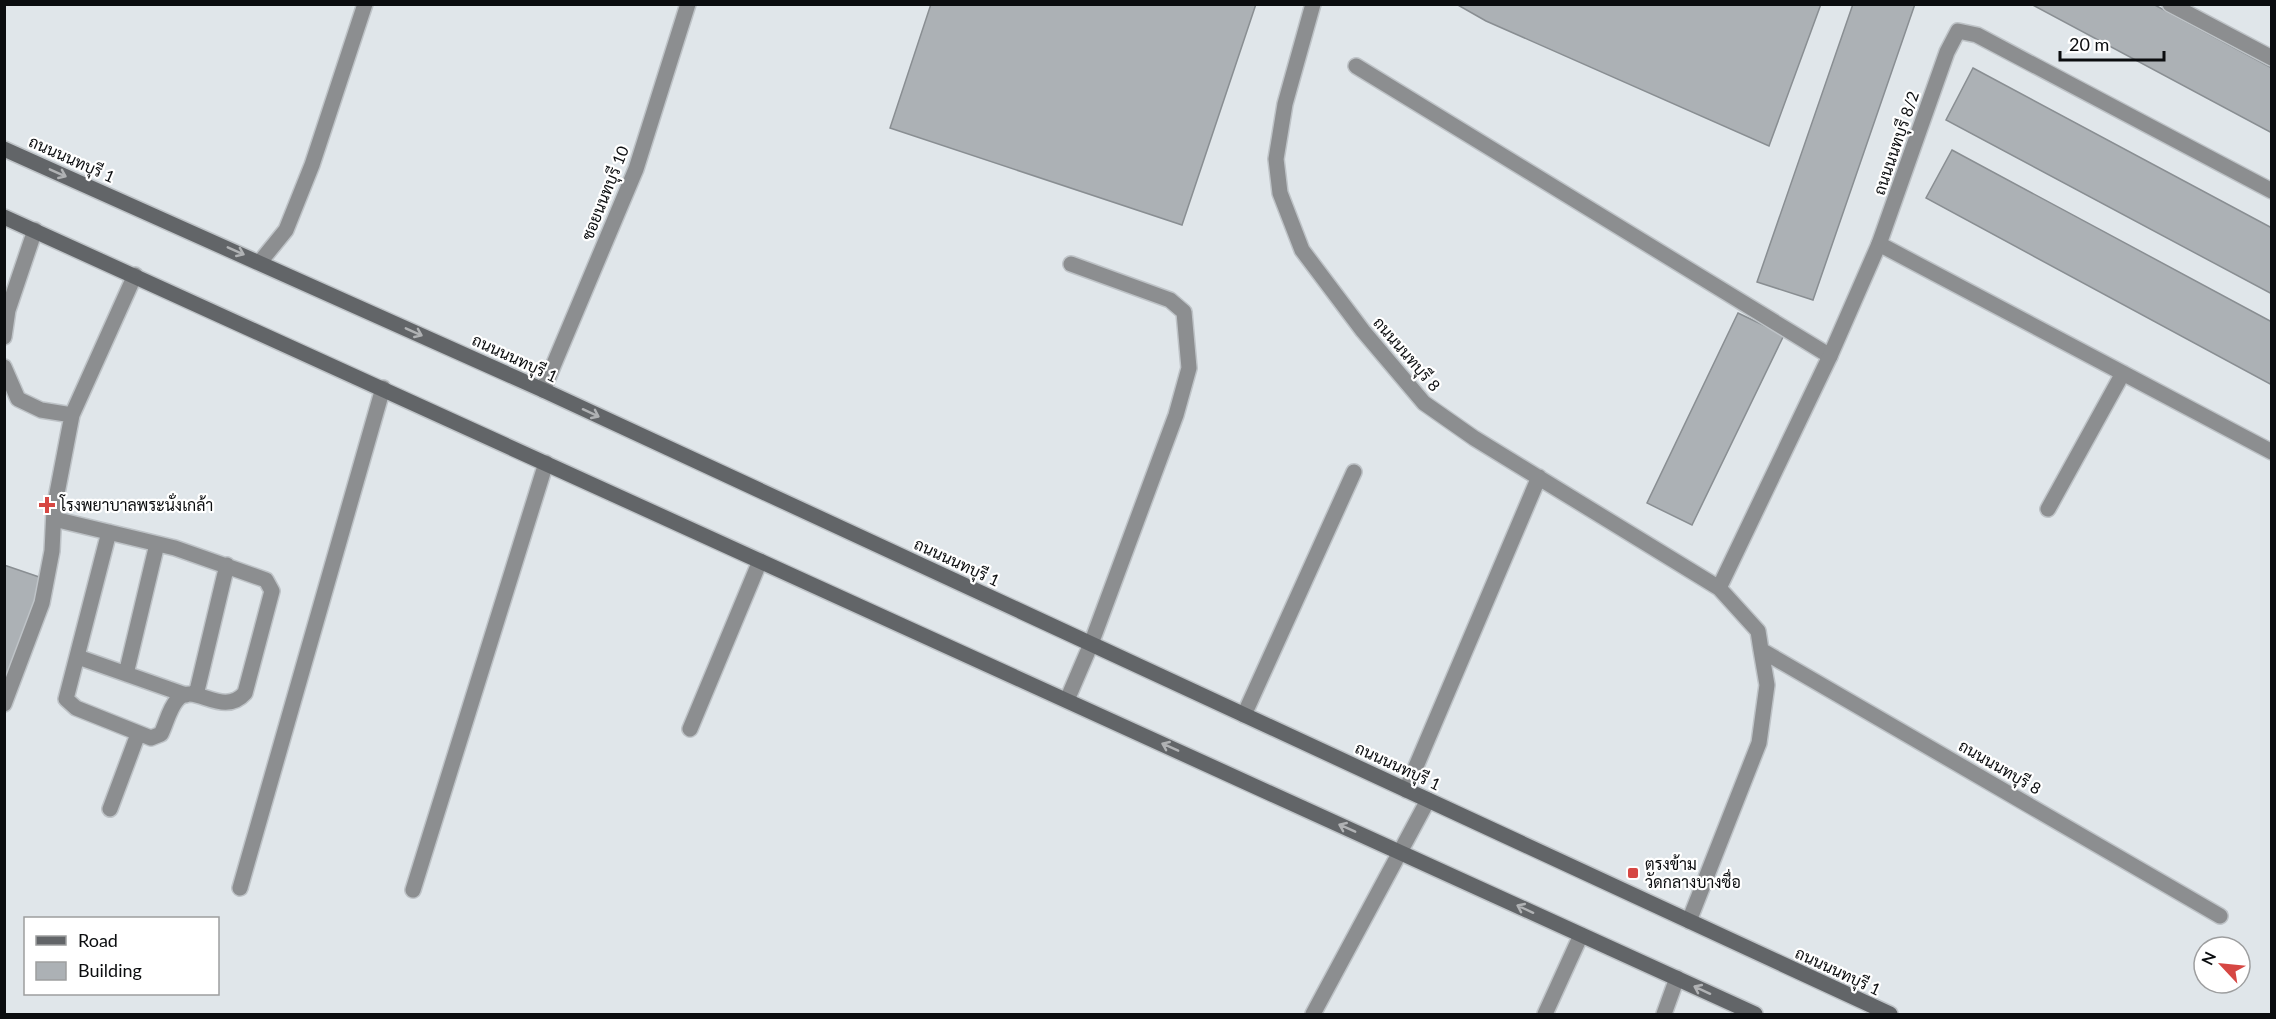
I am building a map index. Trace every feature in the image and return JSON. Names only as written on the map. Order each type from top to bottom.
[{"type":"main road","name":"ถนนนนทบุรี 1","points":[[4,149],[543,390],[1890,1014]]},
{"type":"main road","points":[[4,217],[1755,1014]]},
{"type":"street","points":[[260,262],[286,230],[312,165],[365,4]]},
{"type":"street","name":"ซอยนนทบุรี 10","points":[[543,390],[636,169],[688,4]]},
{"type":"street","name":"ถนนนนทบุรี 8","points":[[1313,4],[1285,104],[1275,159],[1280,193],[1302,250],[1363,331],[1424,403],[1474,438],[1719,588],[1758,631],[1767,685],[1759,743],[1689,921]]},
{"type":"street","points":[[2170,4],[2271,58]]},
{"type":"street","name":"ถนนนนทบุรี 8/2","points":[[1719,588],[1830,356],[1879,244],[1947,52],[1958,31],[1977,35],[2271,191]]},
{"type":"street","points":[[1356,66],[1830,356]]},
{"type":"street","points":[[4,337],[8,310],[35,230]]},
{"type":"street","points":[[1879,244],[2271,452]]},
{"type":"street","points":[[1067,700],[1091,644],[1176,415],[1189,368],[1184,312],[1170,300],[1071,264]]},
{"type":"street","points":[[4,704],[42,603],[72,415],[135,276]]},
{"type":"street","points":[[4,367],[11,402],[72,415]]},
{"type":"street","points":[[2048,509],[2123,373]]},
{"type":"street","points":[[240,888],[383,388]]},
{"type":"street","points":[[413,890],[546,463]]},
{"type":"street","points":[[1244,715],[1354,472]]},
{"type":"street","points":[[1406,790],[1539,477]]},
{"type":"street","points":[[54,519],[157,544],[227,565],[266,580],[271,586],[245,693],[234,703],[191,695],[78,657]]},
{"type":"street","points":[[109,532],[66,699],[76,708],[151,738],[161,734],[177,699],[191,695]]},
{"type":"street","points":[[126,674],[157,544]]},
{"type":"street","points":[[690,729],[760,561]]},
{"type":"street","points":[[191,695],[227,565]]},
{"type":"street","name":"ถนนนนทบุรี 8","points":[[1761,650],[2220,916]]},
{"type":"street","points":[[110,809],[138,734]]},
{"type":"street","points":[[1313,1014],[1428,800]]},
{"type":"street","points":[[1545,1014],[1581,935]]},
{"type":"street","points":[[1664,1014],[1677,978]]},
{"type":"building","points":[[931,4],[1256,4],[1182,225],[890,128]]},
{"type":"building","points":[[1456,4],[1821,4],[1769,146],[1486,21]]},
{"type":"building","points":[[1853,4],[1915,4],[1813,300],[1757,282]]},
{"type":"building","points":[[2031,4],[2153,4],[2272,68],[2272,133]]},
{"type":"building","points":[[1973,68],[2272,228],[2272,294],[1946,120]]},
{"type":"building","points":[[1952,150],[2272,322],[2272,385],[1926,198]]},
{"type":"building","points":[[1738,313],[1784,335],[1692,525],[1647,503]]},
{"type":"building","points":[[4,565],[45,579],[4,693]]},
{"type":"place","name":"โรงพยาบาลพระนั่งเกล้า","points":[[47,505]]},
{"type":"place","name":"ตรงข้าม วัดกลางบางซื่อ","points":[[1633,873]]}]
